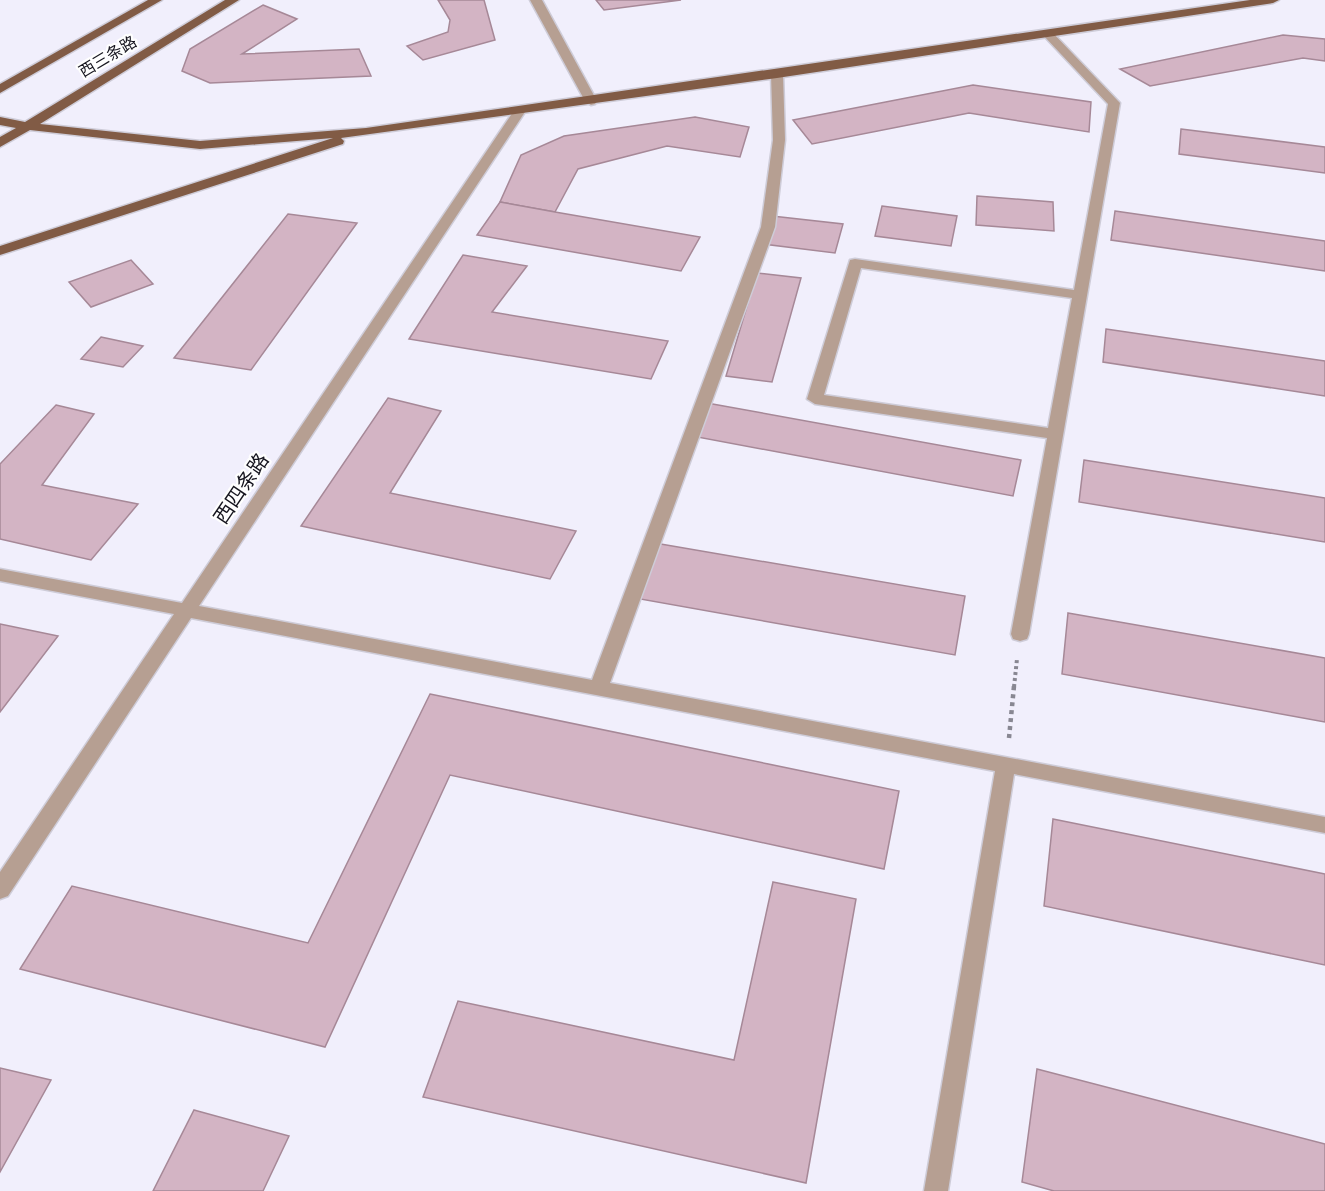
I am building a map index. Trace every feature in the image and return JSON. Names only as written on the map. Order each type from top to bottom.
[{"type":"main road","name":"西三条路","points":[[0,89],[156,0]]},
{"type":"main road","name":"西三条路","points":[[0,143],[233,0]]},
{"type":"main road","points":[[0,121],[200,145],[366,132],[519,112],[1273,0]]},
{"type":"main road","points":[[0,251],[366,132]]},
{"type":"street","points":[[536,0],[591,101]]},
{"type":"street","points":[[1020,634],[1114,103],[1047,33]]},
{"type":"street","points":[[598,689],[768,227],[779,140],[777,74]]},
{"type":"street","name":"西四条路","points":[[0,890],[519,112]]},
{"type":"street","points":[[1055,434],[815,399],[855,263],[1080,295]]},
{"type":"street","points":[[0,575],[1325,825]]},
{"type":"street","points":[[936,1191],[1006,765]]},
{"type":"path","points":[[1006,765],[1020,634]]},
{"type":"building","points":[[438,0],[484,0],[495,40],[423,60],[407,46],[448,32],[450,20]]},
{"type":"building","points":[[596,0],[681,0],[604,10]]},
{"type":"building","points":[[263,5],[297,19],[242,54],[359,49],[371,76],[210,83],[182,71],[190,49]]},
{"type":"building","points":[[1283,35],[1325,39],[1325,61],[1303,58],[1150,86],[1120,69]]},
{"type":"building","points":[[973,85],[1091,102],[1089,132],[969,113],[812,144],[793,120]]},
{"type":"building","points":[[695,117],[749,127],[740,157],[667,146],[578,169],[555,212],[500,202],[521,155],[564,136]]},
{"type":"building","points":[[1181,129],[1325,147],[1325,173],[1179,154]]},
{"type":"building","points":[[977,196],[1053,202],[1054,231],[976,225]]},
{"type":"building","points":[[500,202],[700,237],[681,271],[477,235]]},
{"type":"building","points":[[882,206],[957,216],[951,246],[875,236]]},
{"type":"building","points":[[1115,211],[1325,241],[1325,271],[1111,240]]},
{"type":"building","points":[[288,214],[357,223],[251,370],[174,358]]},
{"type":"building","points":[[772,216],[843,224],[835,253],[763,244]]},
{"type":"building","points":[[463,255],[527,266],[492,312],[668,341],[651,379],[409,339]]},
{"type":"building","points":[[131,260],[153,284],[91,307],[69,282]]},
{"type":"building","points":[[757,273],[801,278],[772,382],[726,376]]},
{"type":"building","points":[[1106,329],[1325,361],[1325,396],[1103,362]]},
{"type":"building","points":[[101,337],[143,346],[123,367],[81,359]]},
{"type":"building","points":[[388,398],[441,411],[390,493],[576,531],[550,579],[301,526]]},
{"type":"building","points":[[707,403],[1021,460],[1013,496],[692,436]]},
{"type":"building","points":[[56,405],[94,414],[42,485],[138,504],[91,560],[0,539],[0,464]]},
{"type":"building","points":[[1084,460],[1325,498],[1325,542],[1079,502]]},
{"type":"building","points":[[649,542],[965,596],[955,655],[629,597]]},
{"type":"building","points":[[1068,613],[1325,658],[1325,722],[1062,674]]},
{"type":"building","points":[[0,624],[58,636],[0,712]]},
{"type":"building","points":[[430,694],[899,791],[884,869],[450,775],[325,1047],[20,969],[72,886],[308,943]]},
{"type":"building","points":[[1053,819],[1325,874],[1325,965],[1044,906]]},
{"type":"building","points":[[773,882],[856,899],[806,1183],[423,1097],[458,1001],[734,1060]]},
{"type":"building","points":[[0,1068],[51,1080],[0,1172]]},
{"type":"building","points":[[1037,1069],[1325,1144],[1325,1191],[1054,1191],[1022,1182]]},
{"type":"building","points":[[194,1110],[289,1136],[263,1191],[153,1191]]}]
